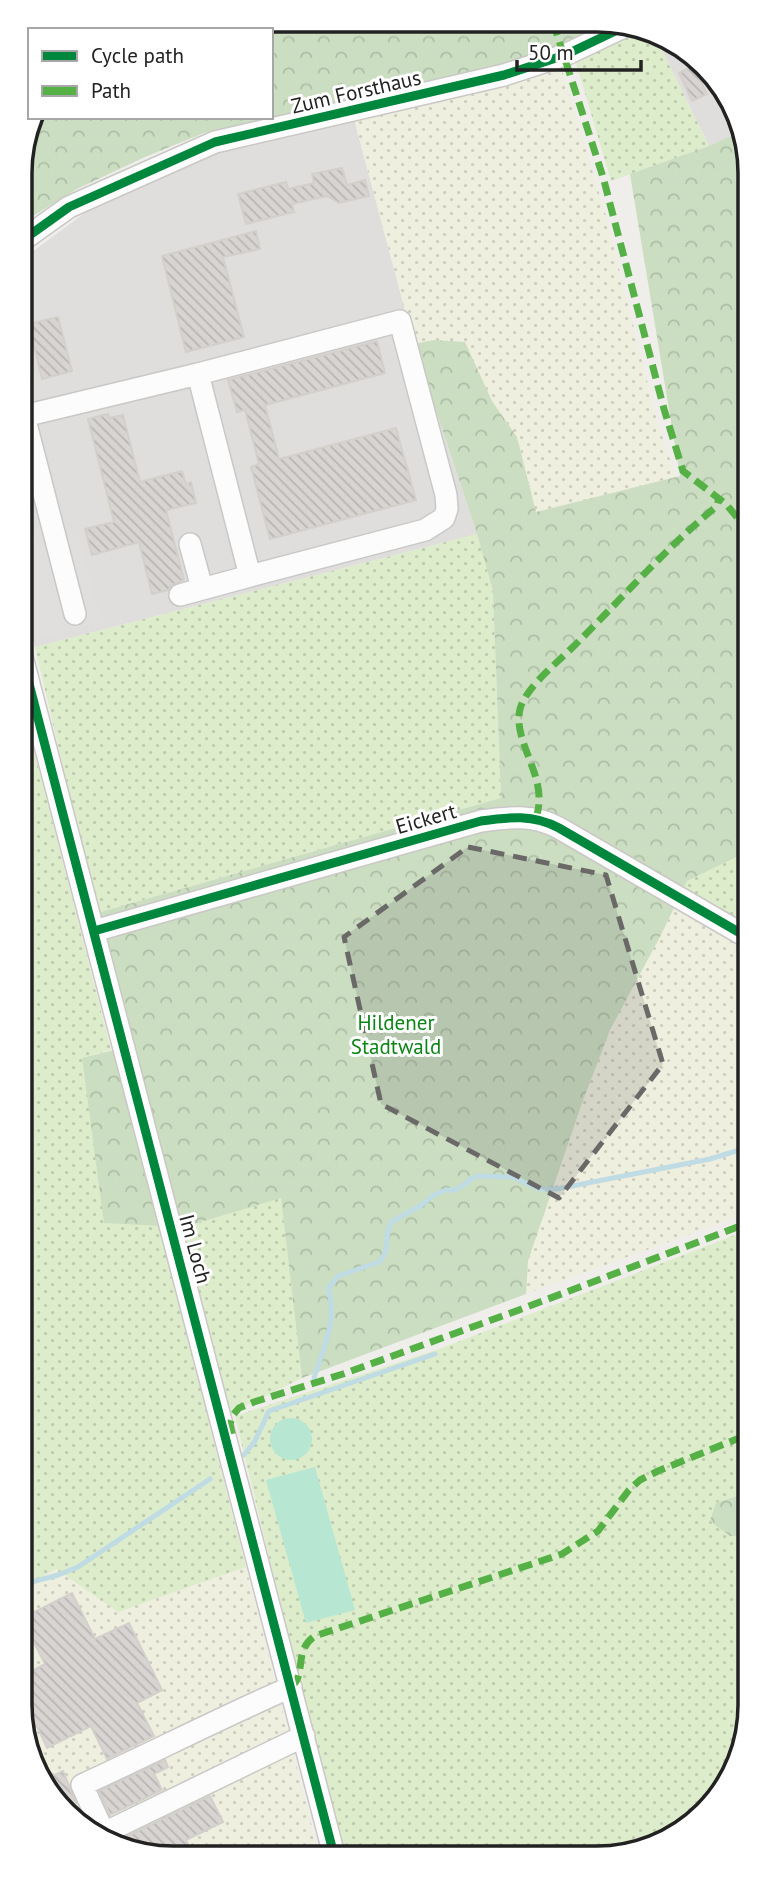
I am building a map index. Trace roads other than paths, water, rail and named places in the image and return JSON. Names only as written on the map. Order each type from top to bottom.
[{"type":"street","name":"Zum Forsthaus","points":[[32,234],[69,208],[215,142],[504,75],[565,55],[612,33]]},
{"type":"street","points":[[32,414],[400,321],[446,495],[447,509],[444,518],[425,530],[180,594]]},
{"type":"street","points":[[198,374],[250,576]]},
{"type":"street","points":[[32,453],[75,614]]},
{"type":"street","points":[[190,544],[202,588]]},
{"type":"street","name":"Im Loch","points":[[32,695],[332,1846]]},
{"type":"street","name":"Eickert","points":[[94,931],[481,821],[521,817],[536,818],[559,828],[738,931]]},
{"type":"street","points":[[101,1827],[82,1785],[215,1720],[291,1687]]},
{"type":"street","points":[[108,1831],[304,1737]]},
{"type":"waterway","points":[[314,1378],[330,1323],[331,1301],[328,1289],[338,1276],[379,1262],[385,1254],[391,1222],[434,1195],[446,1190],[456,1190],[476,1176],[513,1177],[539,1189],[557,1189],[710,1159],[736,1151]]},
{"type":"waterway","points":[[244,1455],[255,1441],[269,1411],[435,1354]]},
{"type":"waterway","points":[[32,1582],[78,1567],[210,1479]]},
{"type":"park label","name":"Hildener Stadtwald","points":[[396,1035]]}]
